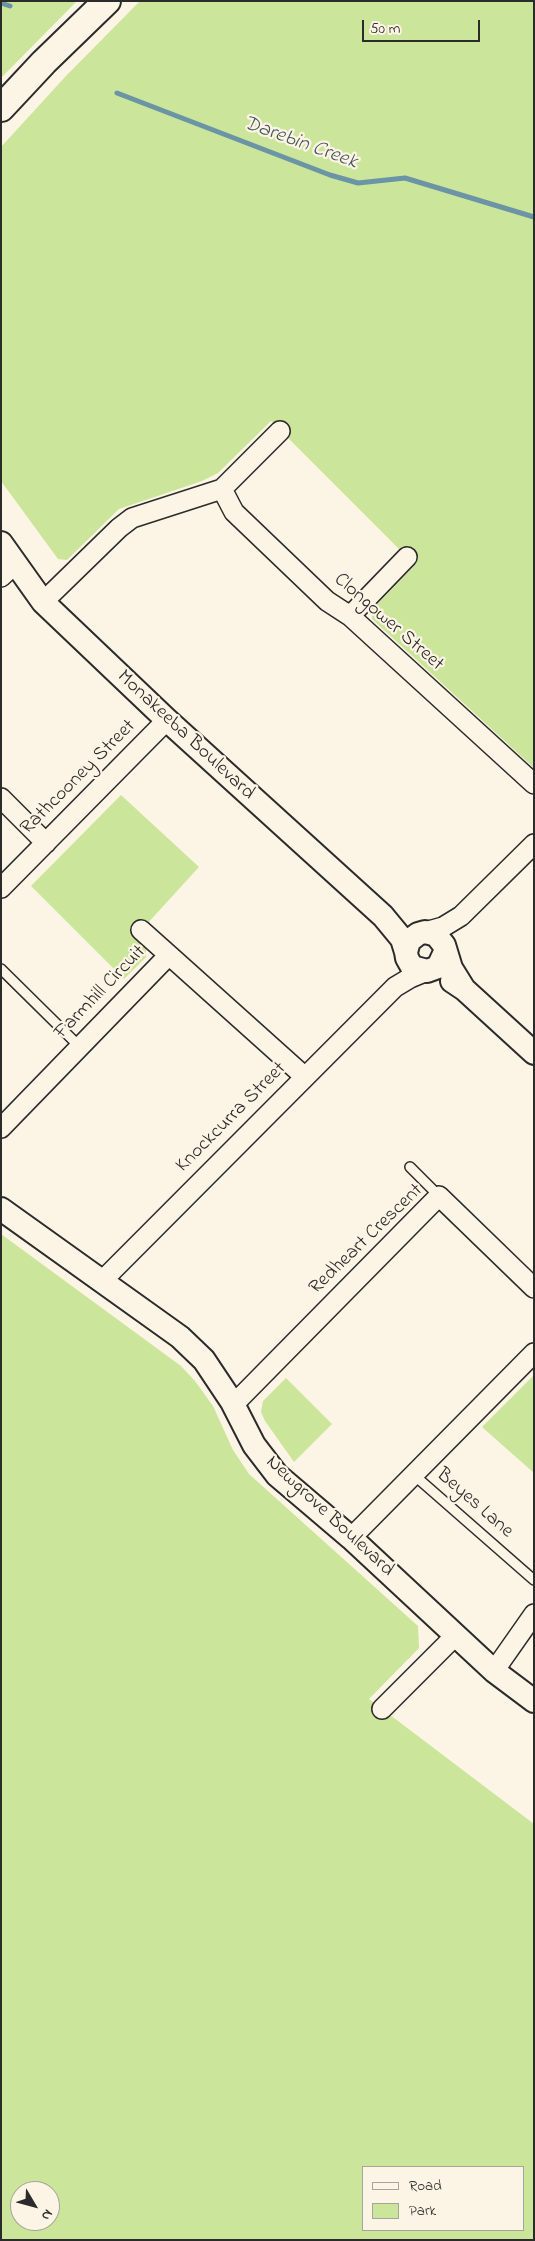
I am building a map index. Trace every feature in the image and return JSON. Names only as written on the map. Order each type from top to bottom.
[{"type":"main road","points":[[1,108],[44,62],[107,1]]},
{"type":"street","points":[[43,602],[119,528],[132,518],[222,490],[280,431]]},
{"type":"street","name":"Clongower Street","points":[[222,490],[234,512],[328,601],[350,616],[534,784]]},
{"type":"street","name":"Monakeeba Boulevard","points":[[1,543],[8,571],[167,720],[383,916],[402,939],[406,952]]},
{"type":"street","points":[[350,616],[407,557]]},
{"type":"street","name":"Rathcooney Street","points":[[1,888],[167,720]]},
{"type":"street","points":[[1,798],[46,843]]},
{"type":"street","points":[[534,844],[461,916],[444,927],[418,934],[409,941],[406,952],[412,966],[443,976],[464,989],[534,1053]]},
{"type":"street","name":"Monakeeba Boulevard","points":[[383,916],[410,930],[424,932]]},
{"type":"street","points":[[428,971],[438,967],[451,934],[461,916]]},
{"type":"street","points":[[141,930],[169,955]]},
{"type":"street","points":[[424,932],[436,935],[444,945],[451,968],[464,989]]},
{"type":"street","name":"Knockcurra Street","points":[[395,987],[406,952]]},
{"type":"street","name":"Farmhill Circuit","points":[[1,1128],[169,955],[305,1077]]},
{"type":"street","name":"Knockcurra Street","points":[[102,1281],[395,987],[410,978],[428,971]]},
{"type":"street","name":"Redheart Crescent","points":[[233,1405],[439,1196],[534,1288]]},
{"type":"street","name":"Newgrove Boulevard","points":[[1,1209],[186,1343],[204,1360],[233,1405],[254,1445],[278,1475],[351,1538],[494,1671],[534,1701]]},
{"type":"street","points":[[351,1538],[534,1353]]},
{"type":"street","points":[[494,1671],[534,1614]]},
{"type":"street","points":[[382,1709],[456,1635]]},
{"type":"lane","points":[[1,969],[80,1047]]},
{"type":"lane","points":[[410,1167],[439,1196]]},
{"type":"lane","name":"Beyes Lane","points":[[414,1475],[534,1580]]},
{"type":"green space","points":[[1,1],[77,1],[1,78]]},
{"type":"green space","points":[[140,1],[534,1],[534,768],[372,619],[372,610],[415,565],[271,421],[218,473],[202,481],[119,509],[67,560],[58,559],[1,481],[1,147],[65,77]]},
{"type":"green space","points":[[121,795],[199,867],[135,937],[146,947],[146,957],[124,979],[31,886]]},
{"type":"green space","points":[[1,1234],[181,1366],[195,1381],[213,1406],[233,1450],[249,1474],[418,1626],[419,1648],[369,1699],[534,1824],[534,2240],[1,2240]]},
{"type":"green space","points":[[534,1375],[534,1473],[482,1427]]},
{"type":"green space","points":[[286,1378],[332,1424],[294,1462],[265,1421],[261,1412],[263,1401]]},
{"type":"waterway","name":"Darebin Creek","points":[[1,3],[10,6]]},
{"type":"waterway","name":"Darebin Creek","points":[[117,93],[330,175],[358,183],[405,178],[534,217]]}]
